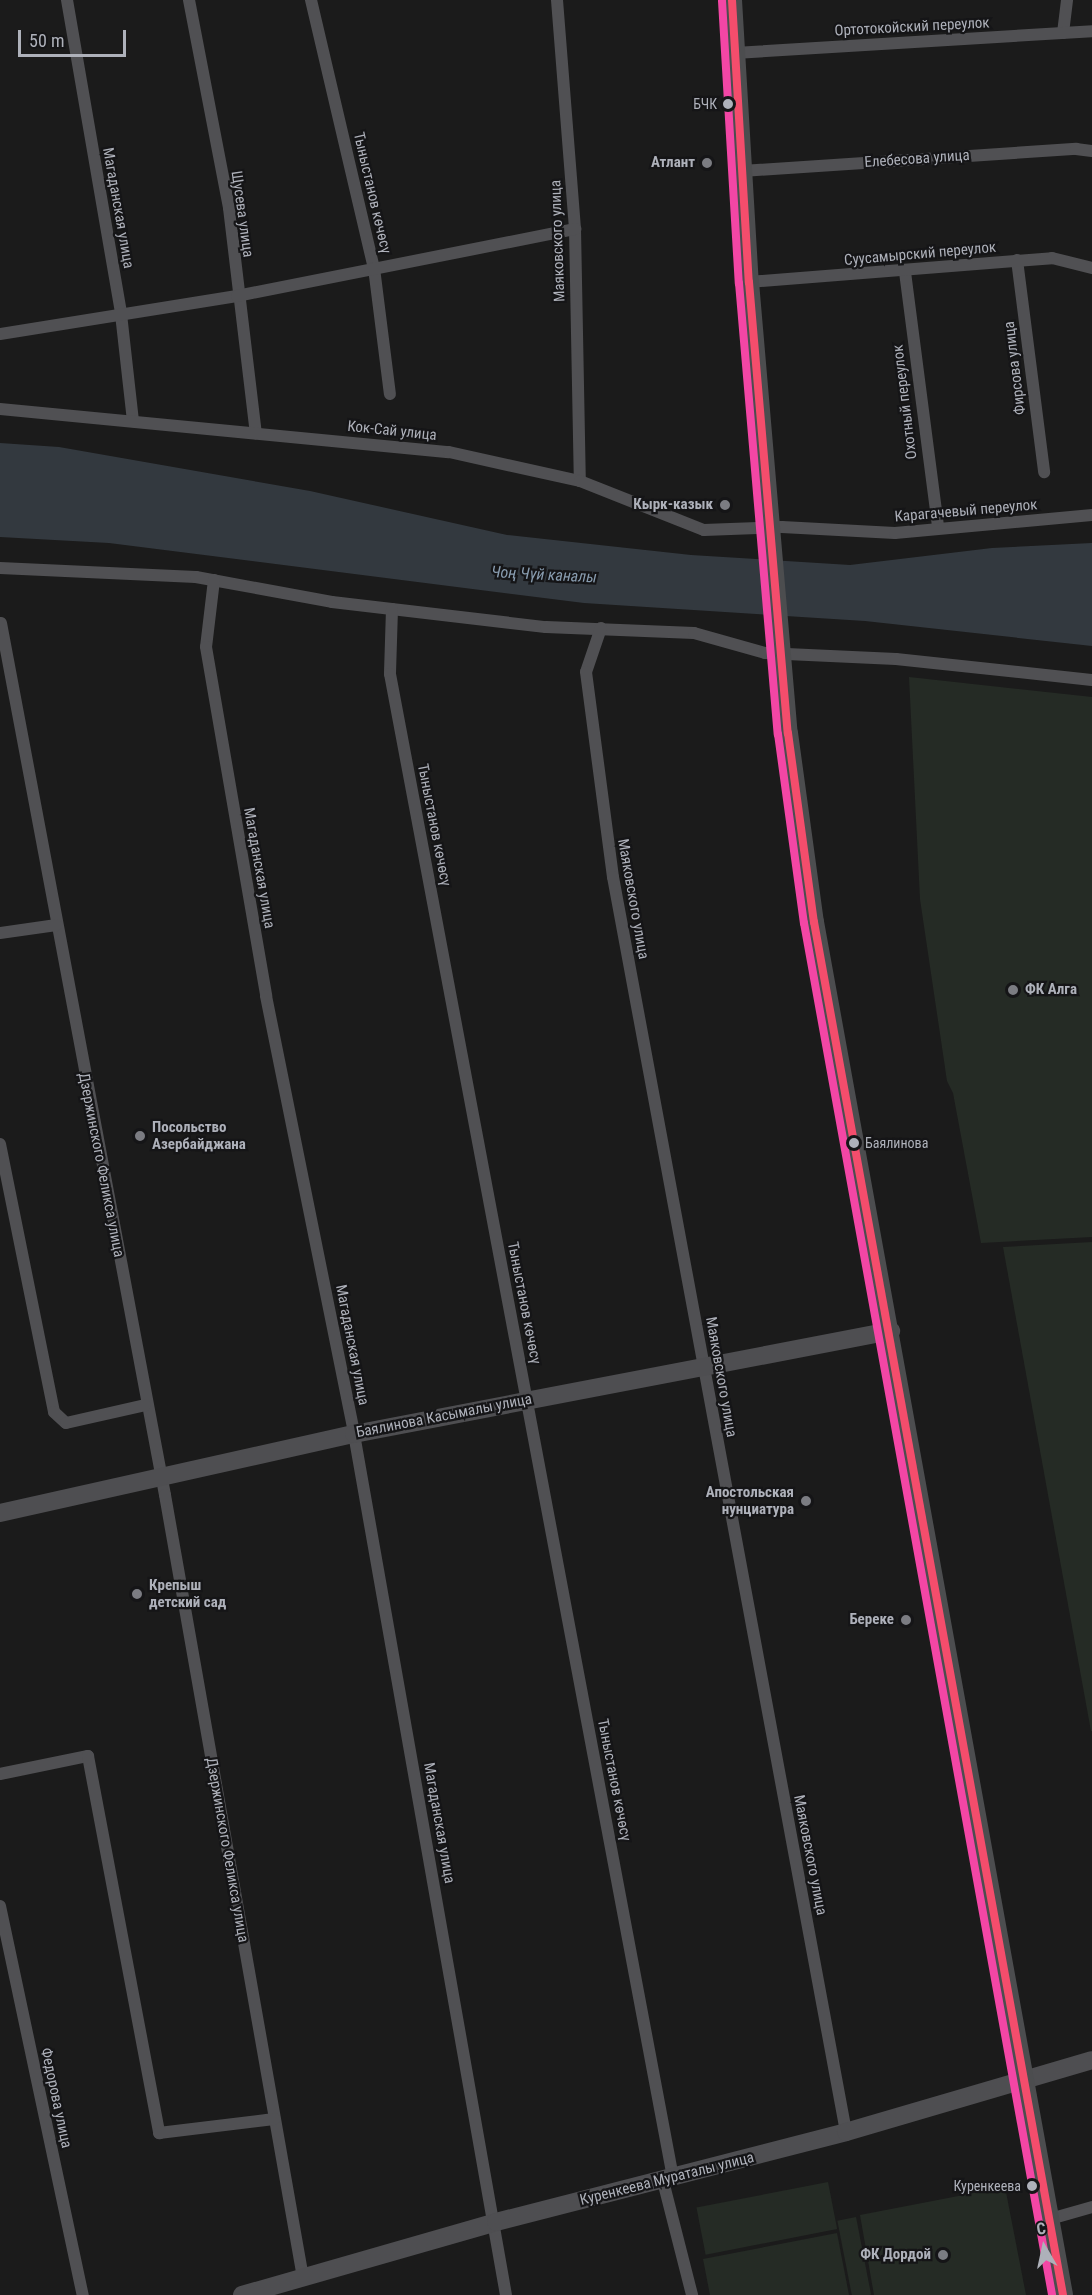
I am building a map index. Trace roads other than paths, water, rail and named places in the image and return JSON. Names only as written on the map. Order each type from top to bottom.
[{"type":"main road","points":[[732,0],[749,282],[781,655],[814,922],[891,1331],[1063,2295]]},
{"type":"main road","name":"Баялинова Касымалы улица","points":[[0,1513],[160,1474],[354,1434],[703,1365],[891,1331]]},
{"type":"main road","name":"Куренкеева Мураталы улица","points":[[242,2295],[304,2287],[496,2222],[846,2132],[1092,2060]]},
{"type":"street","name":"Магаданская улица","points":[[67,0],[120,314],[133,421]]},
{"type":"street","name":"Щусева улица","points":[[189,0],[229,208],[237,296],[256,433]]},
{"type":"street","name":"Тыныстанов көчөсү","points":[[311,0],[374,268],[390,394]]},
{"type":"street","name":"Маяковского улица","points":[[557,0],[575,229],[579,481]]},
{"type":"street","points":[[1063,33],[1067,0]]},
{"type":"street","name":"Ортотокойский переулок","points":[[735,53],[1092,32]]},
{"type":"street","name":"Елебесова улица","points":[[742,171],[1076,148],[1092,151]]},
{"type":"street","points":[[0,334],[237,296],[575,229]]},
{"type":"street","name":"Суусамырский переулок","points":[[749,282],[904,272],[1052,258],[1092,268]]},
{"type":"street","name":"Фирсова улица","points":[[1017,261],[1044,472]]},
{"type":"street","name":"Охотный переулок","points":[[904,272],[938,527]]},
{"type":"street","name":"Кок-Сай улица","points":[[0,409],[449,452],[579,481],[704,530],[771,536]]},
{"type":"street","name":"Карагачевый переулок","points":[[771,536],[894,534],[938,527],[1092,515]]},
{"type":"street","points":[[0,567],[214,580],[392,609],[546,627],[694,633],[781,655],[896,659],[1092,680]]},
{"type":"street","name":"Магаданская улица","points":[[214,580],[206,647],[266,996],[354,1434],[496,2222],[506,2295]]},
{"type":"street","name":"Тыныстанов көчөсү","points":[[392,609],[390,674],[527,1399],[668,2179],[692,2295]]},
{"type":"street","name":"Дзержинского Феликса улица","points":[[1,622],[6,683],[56,925],[145,1406],[160,1474],[304,2287]]},
{"type":"street","name":"Маяковского улица","points":[[601,628],[586,672],[613,877],[846,2132]]},
{"type":"street","points":[[0,933],[56,925]]},
{"type":"street","points":[[0,1144],[54,1412],[66,1424],[145,1406]]},
{"type":"street","points":[[0,1774],[88,1756],[159,2133],[273,2120]]},
{"type":"street","name":"Федорова улица","points":[[0,1906],[83,2295]]},
{"type":"street","points":[[1050,2219],[1092,2207]]},
{"type":"water","name":"Чоң Чүй каналы","points":[[0,443],[59,447],[310,491],[507,535],[691,555],[850,565],[992,548],[1092,543],[1092,646],[865,621],[584,603],[109,543],[0,537]]},
{"type":"place","name":"БЧК","points":[[728,104]]},
{"type":"place","name":"Атлант","points":[[707,163]]},
{"type":"place","name":"Кырк-казык","points":[[725,505]]},
{"type":"place","name":"ФК Алга","points":[[1013,990]]},
{"type":"place","name":"Посольство Азербайджана","points":[[140,1136]]},
{"type":"place","name":"Баялинова","points":[[854,1143]]},
{"type":"place","name":"Апостольская нунциатура","points":[[806,1501]]},
{"type":"place","name":"Крепыш детский сад","points":[[137,1594]]},
{"type":"place","name":"Береке","points":[[906,1620]]},
{"type":"place","name":"Куренкеева","points":[[1032,2186]]},
{"type":"place","name":"ФК Дордой","points":[[943,2255]]}]
